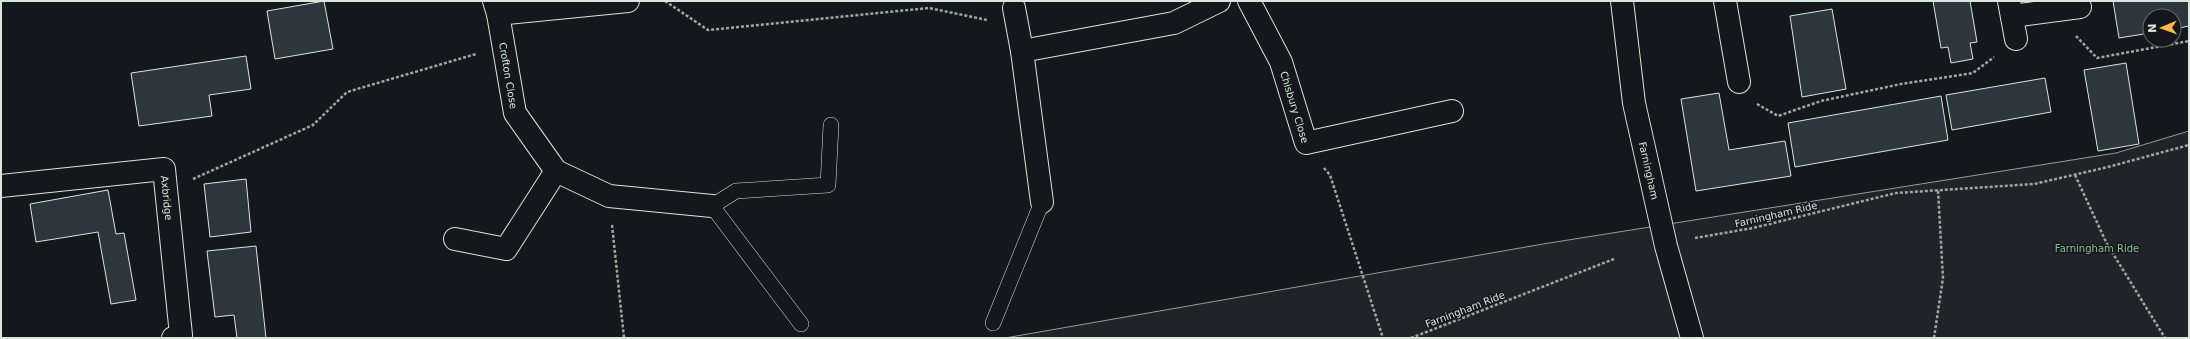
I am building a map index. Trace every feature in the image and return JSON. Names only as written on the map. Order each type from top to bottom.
[{"type":"street","points":[[496,8],[628,1]]},
{"type":"street","points":[[1022,51],[1174,23],[1220,1]]},
{"type":"street","name":"Chisbury Close","points":[[1250,1],[1281,62],[1306,143],[1452,111]]},
{"type":"street","name":"Farningham","points":[[1622,1],[1635,110],[1666,246],[1692,338]]},
{"type":"street","points":[[1725,1],[1739,82]]},
{"type":"street","points":[[2016,39],[2010,9],[2056,11],[2080,7]]},
{"type":"street","name":"Crofton Close","points":[[496,8],[515,113],[556,171],[609,196],[712,206]]},
{"type":"street","points":[[1016,18],[1022,51],[1042,202]]},
{"type":"street","name":"Axbridge","points":[[1,186],[164,169],[181,335],[174,338]]},
{"type":"street","points":[[455,239],[506,249],[556,171]]},
{"type":"lane","points":[[801,324],[712,206],[736,191],[828,185],[831,125]]},
{"type":"lane","points":[[993,323],[1042,202]]},
{"type":"path","points":[[665,1],[708,30],[929,8],[1016,18]]},
{"type":"path","points":[[166,191],[313,125],[347,92],[480,52],[496,8]]},
{"type":"path","points":[[2056,11],[2075,36],[2097,58],[2189,42]]},
{"type":"path","points":[[1739,82],[1742,95],[1778,116],[1821,101],[1894,85],[1973,73],[2016,39]]},
{"type":"path","points":[[1306,143],[1330,175],[1383,338]]},
{"type":"path","name":"Farningham Ride","points":[[1695,238],[1753,228],[1896,193],[2034,184],[2189,145]]},
{"type":"path","points":[[2075,174],[2107,244],[2165,338]]},
{"type":"path","points":[[1934,338],[1943,278],[1938,190]]},
{"type":"path","points":[[609,196],[624,338]]},
{"type":"path","name":"Farningham Ride","points":[[1411,338],[1614,259]]},
{"type":"green space","name":"Farningham Ride","points":[[2189,131],[2189,338],[1005,338],[1543,244],[2116,153]]},
{"type":"building","points":[[324,1],[333,49],[275,59],[267,11]]},
{"type":"building","points":[[1933,1],[1970,1],[1977,42],[1970,43],[1973,59],[1951,63],[1948,47],[1941,48]]},
{"type":"building","points":[[2113,1],[2189,1],[2189,26],[2182,27],[2182,8],[2142,8],[2142,34],[2119,38]]},
{"type":"building","points":[[1832,9],[1846,89],[1802,97],[1790,16]]},
{"type":"building","points":[[246,56],[251,89],[209,95],[212,116],[139,126],[131,73]]},
{"type":"building","points":[[2126,63],[2139,144],[2098,151],[2084,70]]},
{"type":"building","points":[[2045,78],[2051,112],[1952,130],[1946,95]]},
{"type":"building","points":[[1719,93],[1729,150],[1785,141],[1791,176],[1696,191],[1681,99]]},
{"type":"building","points":[[1941,96],[1948,140],[1795,167],[1788,123]]},
{"type":"building","points":[[246,179],[251,232],[210,237],[204,184]]},
{"type":"building","points":[[108,190],[116,234],[124,233],[136,300],[111,304],[98,232],[36,242],[30,204]]},
{"type":"building","points":[[256,246],[266,338],[237,338],[234,315],[215,317],[207,251]]}]
